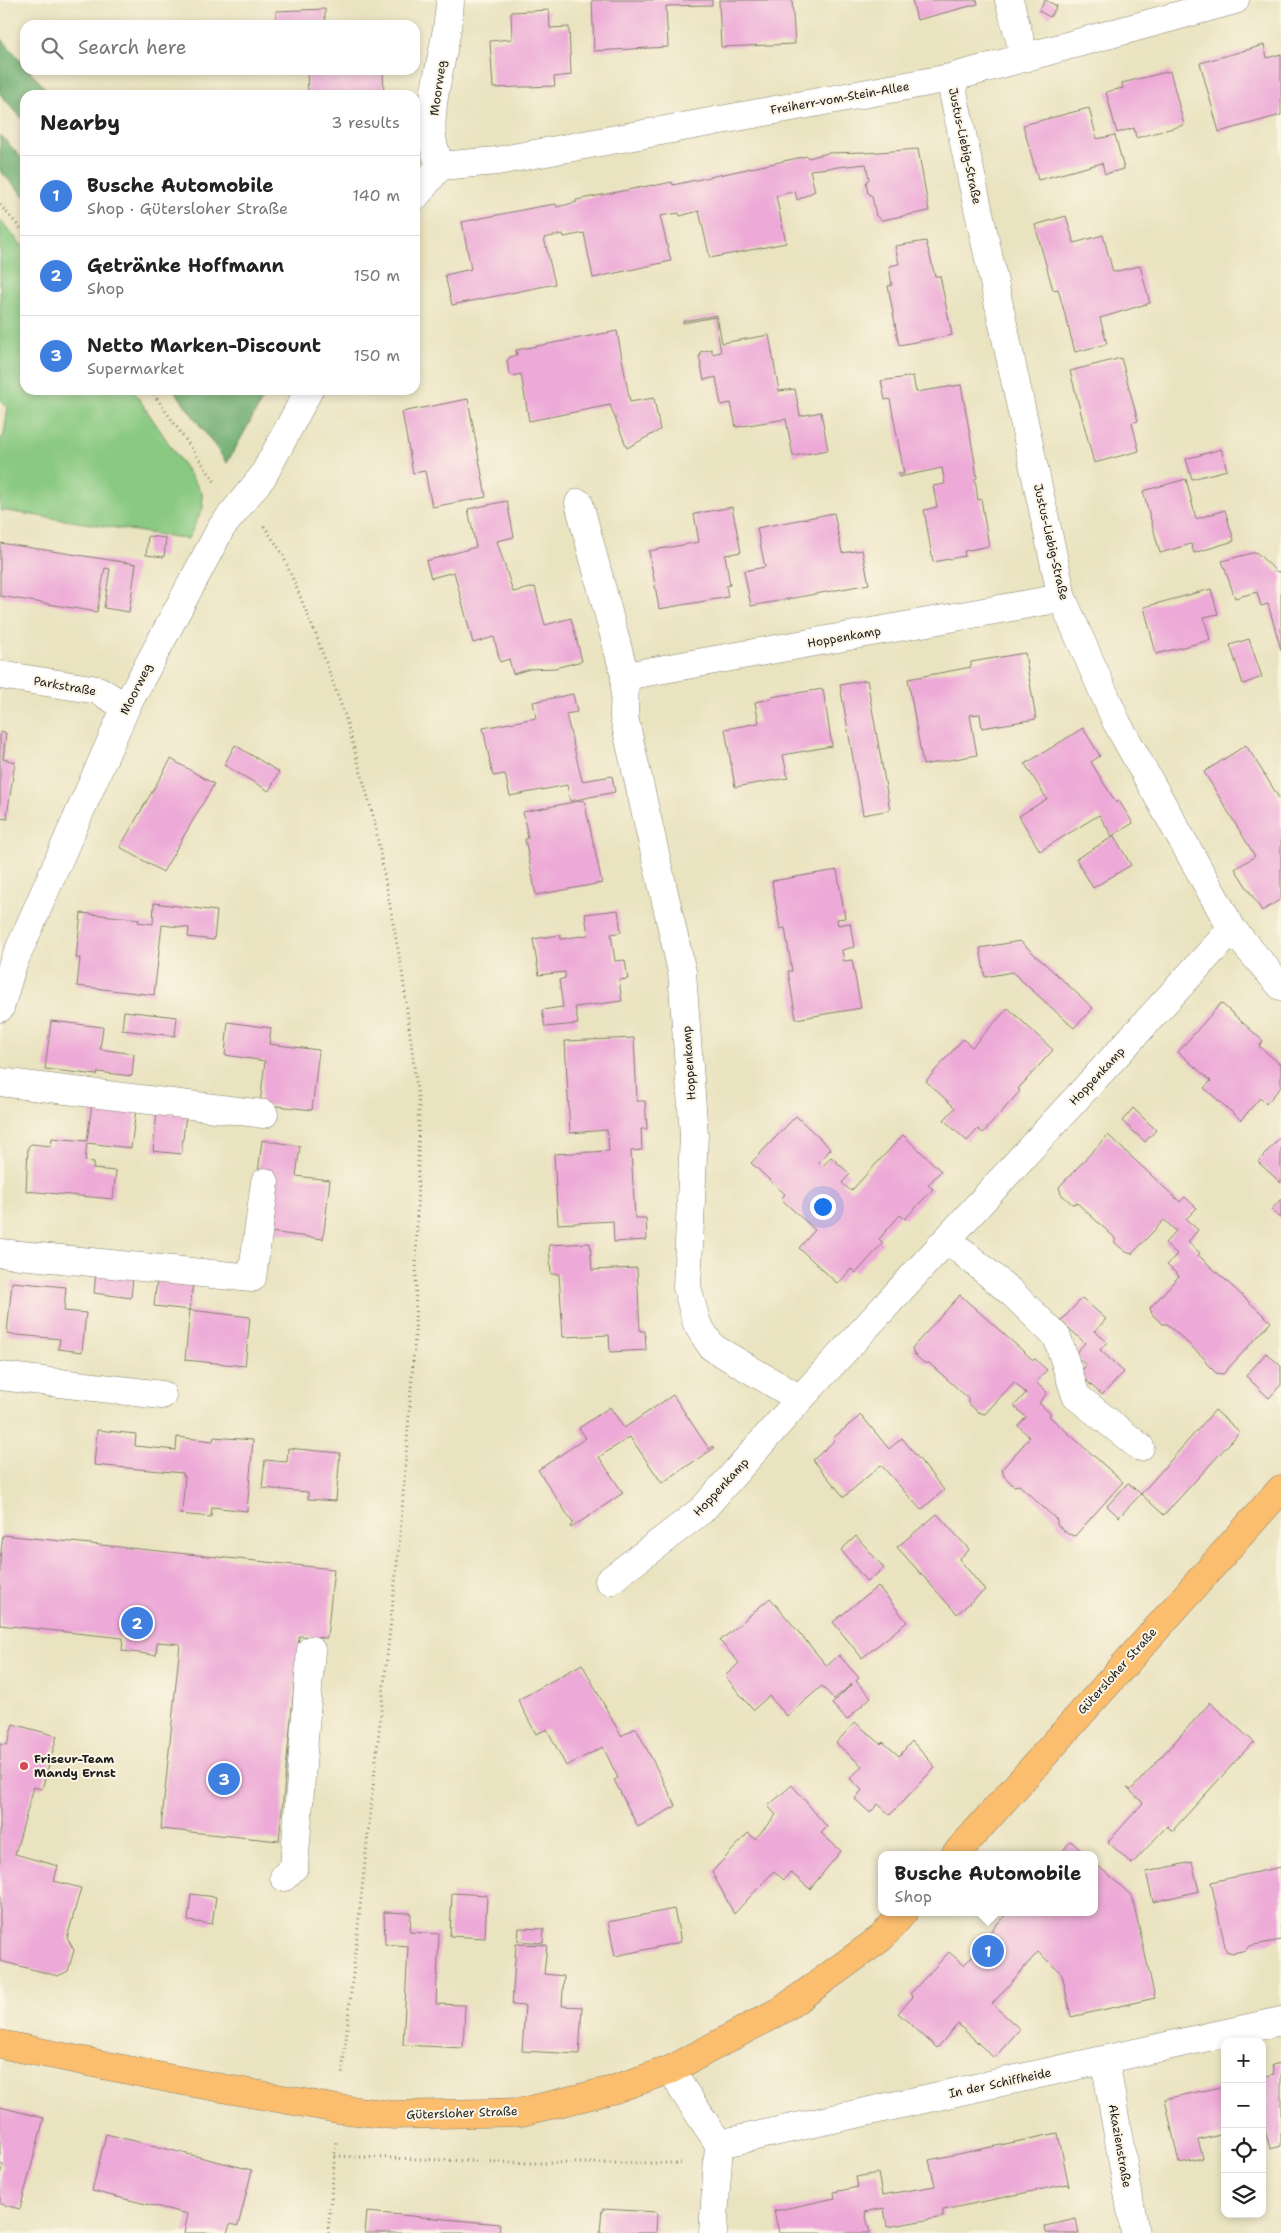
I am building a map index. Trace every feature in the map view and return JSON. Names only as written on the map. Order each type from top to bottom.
[{"type":"main road","name":"Gütersloher Straße","points":[[959,1851],[1281,1489]]},
{"type":"main road","name":"Gütersloher Straße","points":[[0,2044],[172,2079],[338,2109],[394,2115],[522,2112],[612,2090],[672,2069],[785,2008],[881,1938],[900,1916]]},
{"type":"street","name":"Moorweg","points":[[440,166],[432,137],[434,103],[449,19],[450,0]]},
{"type":"street","points":[[1009,0],[1024,58]]},
{"type":"street","name":"Freiherr-vom-Stein-Allee","points":[[440,166],[498,161],[950,78],[1234,0]]},
{"type":"street","name":"Justus-Liebig-Straße","points":[[950,78],[1062,598],[1117,723],[1232,929],[1281,986]]},
{"type":"street","points":[[420,191],[440,166]]},
{"type":"street","name":"Moorweg","points":[[0,1008],[12,966],[126,707],[220,528],[263,476],[306,395]]},
{"type":"street","name":"Hoppenkamp","points":[[580,502],[625,676],[624,717],[682,972],[694,1135],[687,1287],[697,1324],[712,1347],[800,1400]]},
{"type":"street","name":"Hoppenkamp","points":[[625,676],[1062,598]]},
{"type":"street","name":"Parkstraße","points":[[0,675],[98,690],[126,707]]},
{"type":"street","name":"Hoppenkamp","points":[[608,1581],[702,1510],[800,1400],[1232,929]]},
{"type":"street","points":[[0,1082],[264,1114]]},
{"type":"street","points":[[0,1252],[252,1278],[265,1182]]},
{"type":"street","points":[[947,1239],[1012,1293],[1057,1337],[1076,1396],[1140,1447]]},
{"type":"street","points":[[0,1376],[162,1395]]},
{"type":"street","points":[[284,1877],[294,1867],[311,1650]]},
{"type":"street","name":"In der Schiffheide","points":[[718,2153],[1105,2060],[1281,2021]]},
{"type":"street","name":"Akazienstraße","points":[[1105,2060],[1135,2233]]},
{"type":"street","points":[[672,2069],[718,2153],[713,2233]]},
{"type":"path","points":[[0,205],[20,227]]},
{"type":"path","points":[[155,395],[216,482],[262,524],[282,553],[316,635],[345,716],[374,819],[402,970],[419,1106],[415,1336],[400,1536],[338,2109],[328,2233]]},
{"type":"path","points":[[335,2156],[526,2163],[718,2153]]},
{"type":"green space","points":[[0,37],[20,59],[20,75],[33,75],[47,90],[20,90],[20,116],[0,94]]},
{"type":"green space","points":[[0,134],[20,156],[20,192],[0,171]]},
{"type":"green space","points":[[0,220],[20,243],[20,395],[136,395],[202,493],[203,508],[188,539],[0,510],[0,440],[4,435],[8,408],[0,400]]},
{"type":"green space","points":[[178,395],[265,395],[227,463]]},
{"type":"building","points":[[592,0],[712,0],[712,5],[666,6],[668,47],[594,51]]},
{"type":"building","points":[[719,0],[792,0],[795,44],[721,47]]},
{"type":"building","points":[[912,0],[977,0],[978,4],[917,20]]},
{"type":"building","points":[[1045,0],[1057,6],[1050,17],[1039,11]]},
{"type":"building","points":[[325,9],[325,20],[277,20],[276,11]]},
{"type":"building","points":[[549,10],[550,28],[569,27],[571,75],[554,77],[555,86],[493,88],[490,41],[512,39],[511,12]]},
{"type":"building","points":[[1264,45],[1267,58],[1281,54],[1281,115],[1219,132],[1200,63]]},
{"type":"building","points":[[1170,71],[1184,125],[1136,138],[1134,128],[1117,133],[1106,92],[1123,88],[1122,83]]},
{"type":"building","points":[[307,75],[383,75],[384,90],[308,90]]},
{"type":"building","points":[[1089,108],[1097,139],[1115,135],[1124,169],[1105,174],[1102,163],[1038,180],[1023,125]]},
{"type":"building","points":[[918,149],[929,211],[882,220],[876,216],[872,196],[868,193],[866,183],[869,179],[866,164],[810,170],[815,191],[797,200],[795,191],[776,196],[786,243],[710,258],[699,211],[680,216],[679,213],[660,216],[671,261],[593,278],[584,233],[564,237],[563,234],[544,238],[555,284],[452,305],[445,275],[471,269],[462,222],[556,204],[557,207],[577,202],[576,200],[653,185],[672,182],[673,185],[807,156],[808,158],[828,153],[866,153]]},
{"type":"building","points":[[1066,216],[1074,243],[1103,235],[1113,272],[1140,266],[1150,303],[1100,318],[1107,344],[1075,352],[1058,289],[1053,290],[1035,225]]},
{"type":"building","points":[[926,241],[935,276],[940,276],[952,335],[899,345],[888,286],[892,285],[889,266],[899,264],[895,246]]},
{"type":"building","points":[[717,315],[722,343],[769,335],[779,391],[795,389],[800,416],[821,412],[828,450],[793,456],[786,419],[736,427],[731,403],[721,405],[716,377],[704,380],[699,356],[701,356],[700,352],[712,349],[712,354],[721,352],[715,317],[683,323],[683,321]]},
{"type":"building","points":[[617,331],[630,402],[654,398],[660,430],[627,448],[610,405],[529,421],[521,374],[513,376],[509,373],[507,361],[510,357],[517,355],[516,350]]},
{"type":"building","points":[[1121,358],[1138,421],[1132,423],[1139,451],[1094,463],[1070,371]]},
{"type":"building","points":[[913,376],[916,392],[961,385],[975,462],[978,500],[981,499],[989,546],[964,551],[965,556],[933,562],[924,510],[937,507],[933,486],[945,484],[942,468],[899,477],[898,474],[904,474],[890,399],[885,400],[881,381]]},
{"type":"building","points":[[468,399],[486,497],[432,507],[425,471],[413,473],[402,412]]},
{"type":"building","points":[[1221,449],[1227,470],[1192,479],[1186,459]]},
{"type":"building","points":[[1186,479],[1196,519],[1225,510],[1234,541],[1194,553],[1191,544],[1160,553],[1143,491]]},
{"type":"building","points":[[507,501],[514,537],[497,541],[513,592],[535,587],[545,625],[571,618],[582,661],[555,668],[530,669],[513,674],[509,659],[500,662],[494,637],[473,643],[454,572],[431,578],[426,561],[476,547],[468,509]]},
{"type":"building","points":[[732,507],[741,552],[725,555],[730,585],[726,586],[728,597],[659,609],[649,551],[699,542],[694,514]]},
{"type":"building","points":[[834,513],[842,553],[862,550],[869,584],[751,606],[744,571],[765,567],[757,528]]},
{"type":"building","points":[[148,536],[166,538],[164,557],[146,555]]},
{"type":"building","points":[[0,543],[136,564],[129,612],[104,608],[110,569],[105,568],[97,612],[0,596]]},
{"type":"building","points":[[1256,552],[1277,572],[1281,571],[1281,650],[1268,604],[1261,606],[1257,592],[1235,598],[1222,561]]},
{"type":"building","points":[[1211,589],[1218,614],[1204,617],[1210,640],[1156,654],[1144,607]]},
{"type":"building","points":[[1249,639],[1262,677],[1243,684],[1230,645]]},
{"type":"building","points":[[1025,653],[1036,719],[982,728],[980,714],[970,715],[977,755],[923,765],[908,679],[971,667],[971,662]]},
{"type":"building","points":[[867,680],[890,810],[863,815],[840,685]]},
{"type":"building","points":[[823,689],[832,746],[783,755],[788,778],[735,787],[725,729],[759,723],[755,702],[771,699],[771,697]]},
{"type":"building","points":[[573,694],[577,712],[566,714],[582,781],[612,776],[615,792],[570,801],[567,785],[510,796],[505,774],[493,776],[483,728],[536,718],[533,702]]},
{"type":"building","points":[[1083,728],[1100,756],[1091,762],[1116,803],[1119,801],[1133,823],[1112,836],[1099,815],[1040,851],[1019,816],[1047,799],[1025,764]]},
{"type":"building","points":[[0,732],[6,733],[3,759],[15,762],[8,819],[0,818]]},
{"type":"building","points":[[235,745],[279,772],[269,791],[224,765]]},
{"type":"building","points":[[1246,745],[1281,801],[1281,899],[1262,911],[1235,869],[1255,856],[1204,772]]},
{"type":"building","points":[[171,759],[214,784],[163,872],[120,847]]},
{"type":"building","points":[[584,800],[602,883],[536,895],[525,839],[528,838],[523,812]]},
{"type":"building","points":[[1114,836],[1131,865],[1093,888],[1076,859]]},
{"type":"building","points":[[837,870],[845,918],[837,919],[838,925],[850,923],[854,947],[842,950],[844,961],[852,960],[861,1008],[796,1019],[788,971],[792,971],[785,928],[780,929],[772,881]]},
{"type":"building","points":[[154,903],[217,911],[214,940],[188,937],[189,928],[162,925],[154,995],[77,986],[80,958],[76,958],[81,913],[139,919],[138,922],[153,924]]},
{"type":"building","points":[[618,910],[621,932],[611,934],[615,961],[625,960],[628,979],[619,980],[622,1001],[575,1007],[578,1024],[545,1027],[542,1010],[563,1007],[559,980],[565,978],[565,972],[539,975],[533,939],[560,935],[561,939],[588,935],[585,914]]},
{"type":"building","points":[[1020,941],[1093,1008],[1074,1028],[1012,972],[985,977],[980,948]]},
{"type":"building","points":[[1221,1003],[1263,1041],[1259,1046],[1281,1065],[1281,1087],[1266,1104],[1260,1098],[1241,1120],[1204,1088],[1211,1081],[1178,1052]]},
{"type":"building","points":[[1008,1008],[1053,1050],[1018,1089],[1020,1091],[983,1133],[978,1129],[967,1141],[944,1120],[955,1108],[926,1081],[963,1039],[972,1047]]},
{"type":"building","points":[[124,1011],[177,1017],[175,1036],[122,1030]]},
{"type":"building","points":[[51,1021],[103,1027],[100,1049],[134,1054],[132,1076],[98,1072],[97,1075],[45,1069]]},
{"type":"building","points":[[228,1022],[271,1028],[269,1044],[319,1050],[312,1110],[260,1104],[265,1061],[225,1055]]},
{"type":"building","points":[[634,1038],[637,1101],[645,1101],[647,1129],[641,1129],[642,1150],[631,1151],[635,1218],[646,1218],[647,1240],[614,1242],[613,1221],[558,1224],[554,1154],[609,1151],[607,1130],[570,1133],[565,1041]]},
{"type":"building","points":[[92,1104],[136,1109],[131,1148],[87,1143],[85,1161],[94,1162],[93,1169],[116,1171],[113,1199],[26,1191],[28,1147],[31,1144],[51,1146],[52,1138],[87,1141]]},
{"type":"building","points":[[1133,1108],[1156,1130],[1145,1142],[1122,1121]]},
{"type":"building","points":[[157,1112],[186,1115],[181,1154],[153,1151]]},
{"type":"building","points":[[796,1116],[831,1149],[819,1162],[823,1166],[831,1157],[850,1174],[842,1183],[851,1191],[903,1135],[941,1171],[928,1185],[933,1189],[905,1219],[900,1215],[879,1239],[883,1243],[856,1273],[851,1269],[838,1284],[799,1248],[815,1230],[781,1199],[785,1194],[751,1163]]},
{"type":"building","points":[[1108,1135],[1180,1202],[1185,1197],[1197,1208],[1186,1219],[1198,1230],[1188,1242],[1200,1253],[1198,1255],[1271,1322],[1223,1374],[1216,1373],[1206,1363],[1205,1359],[1167,1324],[1162,1324],[1152,1314],[1150,1308],[1179,1276],[1167,1265],[1177,1254],[1165,1243],[1176,1231],[1164,1220],[1132,1254],[1126,1252],[1115,1243],[1115,1238],[1077,1203],[1072,1204],[1061,1194],[1059,1187]]},
{"type":"building","points":[[1281,1136],[1281,1183],[1258,1162]]},
{"type":"building","points":[[262,1140],[300,1146],[296,1176],[330,1180],[323,1239],[270,1232],[276,1175],[258,1173]]},
{"type":"building","points":[[1281,1199],[1281,1219],[1271,1210]]},
{"type":"building","points":[[590,1243],[592,1270],[637,1268],[640,1331],[645,1331],[646,1350],[610,1352],[609,1335],[563,1337],[559,1274],[551,1274],[549,1245]]},
{"type":"building","points":[[96,1272],[133,1276],[131,1298],[94,1293]]},
{"type":"building","points":[[157,1279],[193,1283],[190,1310],[154,1306]]},
{"type":"building","points":[[12,1282],[66,1287],[64,1311],[86,1313],[82,1352],[58,1349],[60,1339],[7,1334]]},
{"type":"building","points":[[960,1295],[1033,1360],[1035,1359],[1047,1370],[1036,1382],[1047,1393],[1039,1403],[1051,1414],[1049,1416],[1123,1482],[1075,1536],[1068,1534],[1057,1525],[1057,1520],[1019,1485],[1014,1486],[1004,1476],[1002,1469],[1030,1437],[1018,1426],[1026,1417],[1014,1406],[1026,1393],[1014,1382],[985,1414],[978,1412],[968,1403],[968,1398],[929,1363],[924,1363],[914,1354],[912,1348]]},
{"type":"building","points":[[1082,1298],[1106,1319],[1095,1331],[1107,1342],[1100,1350],[1124,1372],[1102,1395],[1079,1374],[1086,1365],[1074,1355],[1085,1343],[1061,1321]]},
{"type":"building","points":[[190,1310],[250,1317],[245,1366],[185,1360]]},
{"type":"building","points":[[1266,1353],[1281,1366],[1281,1385],[1269,1398],[1246,1376]]},
{"type":"building","points":[[673,1395],[709,1449],[713,1446],[714,1448],[662,1483],[630,1437],[599,1457],[623,1493],[571,1528],[570,1526],[573,1523],[538,1470],[586,1438],[579,1428],[610,1407],[624,1428]]},
{"type":"building","points":[[1215,1410],[1240,1432],[1164,1515],[1141,1494]]},
{"type":"building","points":[[861,1415],[889,1449],[902,1438],[944,1490],[921,1510],[881,1465],[844,1497],[813,1460],[835,1440],[833,1438]]},
{"type":"building","points":[[97,1430],[136,1434],[135,1446],[176,1450],[177,1437],[213,1441],[214,1437],[253,1440],[247,1511],[212,1507],[211,1517],[179,1514],[182,1512],[185,1476],[183,1476],[183,1473],[94,1465]]},
{"type":"building","points":[[288,1448],[340,1453],[336,1501],[308,1499],[308,1492],[262,1488],[265,1460],[287,1462]]},
{"type":"building","points":[[1128,1483],[1141,1494],[1119,1517],[1107,1506]]},
{"type":"building","points":[[937,1514],[968,1548],[969,1550],[959,1559],[985,1590],[957,1614],[897,1547]]},
{"type":"building","points":[[3,1535],[334,1569],[327,1638],[299,1636],[279,1841],[161,1829],[180,1644],[157,1642],[156,1655],[122,1651],[123,1638],[0,1625],[0,1559]]},
{"type":"building","points":[[856,1536],[884,1568],[867,1582],[841,1550]]},
{"type":"building","points":[[878,1586],[907,1622],[862,1658],[833,1622]]},
{"type":"building","points":[[770,1598],[827,1666],[839,1655],[859,1678],[856,1681],[871,1697],[847,1720],[832,1704],[852,1684],[834,1699],[822,1686],[787,1716],[769,1696],[753,1710],[725,1676],[739,1663],[720,1641]]},
{"type":"building","points":[[582,1664],[621,1736],[636,1728],[676,1806],[638,1827],[614,1780],[618,1778],[603,1747],[566,1766],[547,1729],[536,1734],[518,1700]]},
{"type":"building","points":[[1209,1702],[1255,1743],[1252,1743],[1173,1832],[1167,1826],[1132,1864],[1108,1842],[1143,1803],[1127,1788],[1131,1790]]},
{"type":"building","points":[[855,1722],[881,1744],[883,1742],[899,1756],[912,1741],[935,1767],[890,1815],[878,1804],[870,1813],[855,1799],[862,1790],[850,1779],[862,1766],[836,1743]]},
{"type":"building","points":[[13,1724],[57,1736],[42,1789],[34,1787],[15,1854],[58,1866],[54,1881],[81,1888],[67,1938],[74,1950],[68,1971],[58,1976],[0,1961],[0,1744],[7,1745]]},
{"type":"building","points":[[792,1785],[827,1827],[821,1833],[841,1851],[810,1889],[790,1872],[784,1880],[774,1871],[734,1914],[712,1872],[748,1833],[755,1839],[776,1815],[768,1806]]},
{"type":"building","points":[[1071,1841],[1082,1851],[1062,1851]]},
{"type":"building","points":[[1192,1862],[1199,1891],[1153,1902],[1146,1872]]},
{"type":"building","points":[[1098,1866],[1132,1896],[1155,1998],[1071,2017],[1062,1974],[1038,1952],[992,2004],[1020,2029],[994,2058],[958,2024],[937,2048],[898,2013],[913,1997],[910,1994],[949,1952],[964,1965],[981,1946],[979,1944],[1004,1916],[1098,1916]]},
{"type":"building","points":[[1281,1867],[1281,1940],[1249,1946],[1246,1950],[1233,1953],[1226,1951],[1211,1882]]},
{"type":"building","points":[[452,1893],[487,1895],[485,1938],[450,1936]]},
{"type":"building","points":[[191,1894],[216,1897],[212,1924],[188,1921]]},
{"type":"building","points":[[674,1909],[681,1942],[615,1956],[608,1922]]},
{"type":"building","points":[[384,1912],[411,1913],[410,1932],[439,1934],[436,2004],[465,2005],[463,2048],[403,2045],[408,1946],[385,1944]]},
{"type":"building","points":[[519,1928],[544,1929],[543,1943],[518,1941]]},
{"type":"building","points":[[516,1944],[547,1945],[544,1974],[564,1976],[562,2006],[582,2007],[579,2054],[522,2051],[525,2006],[512,2005]]},
{"type":"building","points":[[1281,2063],[1281,2146],[1270,2149],[1266,2134],[1266,2076],[1274,2074],[1272,2065]]},
{"type":"building","points":[[1220,2087],[1221,2135],[1198,2140],[1203,2158],[1179,2163],[1165,2099]]},
{"type":"building","points":[[0,2107],[44,2118],[20,2209],[0,2204],[0,2175],[3,2165],[0,2164]]},
{"type":"building","points":[[1058,2133],[1069,2187],[1067,2184],[943,2210],[943,2217],[887,2227],[884,2208],[865,2212],[870,2233],[779,2233],[774,2211],[835,2198],[834,2192],[858,2187],[856,2177],[878,2173],[882,2195],[935,2186],[929,2160]]},
{"type":"building","points":[[106,2134],[252,2170],[238,2226],[230,2224],[227,2233],[184,2233],[188,2214],[92,2191]]},
{"type":"building","points":[[602,2209],[657,2212],[656,2233],[600,2233]]},
{"type":"building","points":[[367,2212],[500,2224],[499,2233],[365,2233]]},
{"type":"building","points":[[1076,2219],[1079,2233],[1046,2233],[1045,2226]]},
{"type":"place","name":"Getränke Hoffmann","points":[[137,1623]]},
{"type":"place","name":"Friseur-Team Mandy Ernst","points":[[24,1766]]},
{"type":"place","name":"Netto Marken-Discount","points":[[224,1779]]},
{"type":"place","name":"Busche Automobile","points":[[988,1951]]}]
